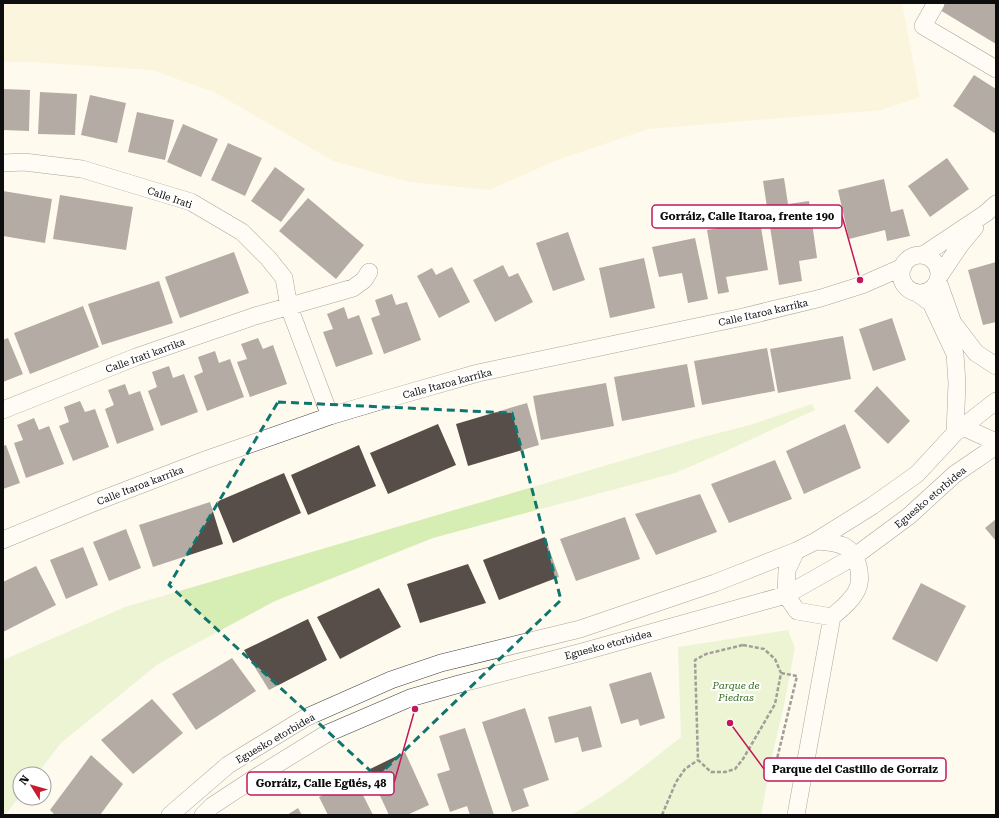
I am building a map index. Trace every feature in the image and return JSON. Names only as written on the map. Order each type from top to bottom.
[{"type":"street","points":[[936,3],[923,26],[996,69]]},
{"type":"street","name":"Calle Irati","points":[[3,163],[24,162],[82,169],[191,202],[242,232],[268,258],[284,278],[289,307],[330,416]]},
{"type":"street","points":[[923,255],[991,208]]},
{"type":"street","points":[[917,293],[930,291],[935,287],[939,278],[961,244],[991,208]]},
{"type":"street","points":[[996,366],[976,353],[953,323],[939,278],[937,264],[933,260],[923,255],[916,255],[906,262],[901,273],[904,284],[907,288],[932,303],[955,354],[959,430],[996,442]]},
{"type":"street","name":"Calle Itaroa karrika","points":[[3,540],[92,503],[205,460],[330,416],[478,373],[743,317],[821,298],[862,285],[903,267]]},
{"type":"street","points":[[289,307],[353,288],[364,280],[370,272]]},
{"type":"street","name":"Calle Irati karrika","points":[[3,410],[136,357],[255,316],[289,307]]},
{"type":"street","name":"Eguesko etorbidea","points":[[170,815],[228,765],[306,718],[392,680],[441,663],[580,629],[715,583],[796,551],[816,541],[872,506],[917,474],[959,430],[996,401]]},
{"type":"street","name":"Eguesko etorbidea","points":[[203,815],[212,806],[253,779],[326,734],[410,698],[786,595],[855,556],[909,516],[955,474],[996,446]]},
{"type":"street","points":[[796,815],[832,617],[851,600],[858,589],[860,573],[855,556],[842,545],[816,541]]},
{"type":"street","points":[[796,551],[787,570],[786,595],[798,611],[832,617]]},
{"type":"path","points":[[743,645],[764,649],[775,659],[781,674],[775,704],[743,759],[735,769],[725,772],[711,772],[698,760],[695,660],[706,654],[743,645]]},
{"type":"path","points":[[781,674],[797,676],[776,763],[804,768]]},
{"type":"path","points":[[662,815],[676,782],[685,769],[698,760]]},
{"type":"highlighted area","points":[[278,402],[512,413],[561,600],[377,777],[169,585]]},
{"type":"shaded area","points":[[3,3],[902,3],[920,97],[882,110],[649,129],[560,159],[489,190],[409,182],[333,161],[214,92],[151,70],[30,62],[3,62]]},
{"type":"green space","points":[[812,404],[815,410],[675,473],[433,538],[275,601],[158,664],[61,743],[43,766],[12,766],[12,806],[5,815],[3,815],[3,660],[125,607],[699,438],[750,425]]},
{"type":"green space","name":"Parque de Piedras","points":[[788,630],[795,648],[761,815],[571,815],[614,788],[681,737],[678,647]]},
{"type":"building","points":[[944,3],[996,3],[996,44],[940,10]]},
{"type":"building","points":[[974,75],[996,89],[996,134],[953,106]]},
{"type":"building","points":[[3,89],[30,90],[29,131],[3,130]]},
{"type":"building","points":[[40,92],[77,94],[75,135],[38,134]]},
{"type":"building","points":[[90,95],[126,103],[117,143],[81,135]]},
{"type":"building","points":[[137,112],[174,120],[165,160],[128,152]]},
{"type":"building","points":[[183,124],[218,139],[201,177],[167,162]]},
{"type":"building","points":[[228,143],[262,158],[245,196],[211,180]]},
{"type":"building","points":[[947,158],[969,189],[930,217],[908,186]]},
{"type":"building","points":[[275,167],[305,189],[281,222],[251,201]]},
{"type":"building","points":[[784,178],[788,204],[809,201],[817,258],[799,261],[802,281],[779,285],[763,181]]},
{"type":"building","points":[[884,179],[891,212],[903,209],[910,236],[887,241],[885,230],[849,239],[838,190]]},
{"type":"building","points":[[3,191],[52,199],[45,243],[3,236]]},
{"type":"building","points":[[60,195],[133,207],[126,250],[53,239]]},
{"type":"building","points":[[308,198],[364,245],[336,279],[279,231]]},
{"type":"building","points":[[760,221],[768,270],[726,277],[729,292],[718,294],[707,230]]},
{"type":"building","points":[[568,232],[585,280],[553,291],[536,243]]},
{"type":"building","points":[[695,238],[708,299],[688,303],[682,273],[659,277],[652,247]]},
{"type":"building","points":[[234,252],[249,293],[180,318],[165,277]]},
{"type":"building","points":[[644,258],[655,308],[610,318],[599,268]]},
{"type":"building","points":[[996,262],[996,322],[983,325],[968,270]]},
{"type":"building","points":[[503,265],[509,277],[518,273],[533,302],[495,322],[473,280]]},
{"type":"building","points":[[452,267],[470,302],[439,318],[417,276],[432,268],[436,275]]},
{"type":"building","points":[[159,281],[173,323],[102,345],[88,304]]},
{"type":"building","points":[[392,294],[396,305],[407,302],[421,340],[384,354],[371,318],[380,315],[375,300]]},
{"type":"building","points":[[83,306],[99,347],[30,374],[14,333]]},
{"type":"building","points":[[344,307],[348,319],[359,315],[373,354],[336,367],[323,332],[333,329],[327,314]]},
{"type":"building","points":[[892,318],[906,360],[873,371],[859,329]]},
{"type":"building","points":[[843,336],[851,379],[778,393],[770,349]]},
{"type":"building","points":[[8,338],[23,374],[3,382],[3,340]]},
{"type":"building","points":[[258,338],[263,349],[273,345],[287,384],[250,397],[237,362],[247,359],[241,344]]},
{"type":"building","points":[[767,348],[775,391],[702,405],[694,361]]},
{"type":"building","points":[[215,351],[219,363],[230,359],[244,397],[207,411],[194,376],[203,372],[198,357]]},
{"type":"building","points":[[687,364],[695,407],[622,421],[614,377]]},
{"type":"building","points":[[169,366],[173,378],[184,374],[198,412],[161,426],[148,391],[157,387],[152,372]]},
{"type":"building","points":[[606,383],[614,426],[541,440],[533,396]]},
{"type":"building","points":[[125,384],[129,395],[140,391],[154,430],[117,444],[105,409],[114,405],[108,390]]},
{"type":"building","points":[[877,386],[910,421],[888,444],[854,411]]},
{"type":"building","points":[[80,401],[85,412],[95,409],[109,447],[73,461],[59,426],[69,422],[64,407]]},
{"type":"building","points":[[527,403],[539,445],[468,466],[456,424]]},
{"type":"building","points":[[34,418],[39,430],[49,426],[64,464],[26,478],[14,443],[23,440],[17,425]]},
{"type":"building","points":[[438,424],[456,465],[388,494],[370,453]]},
{"type":"building","points":[[845,424],[861,468],[804,494],[786,451]]},
{"type":"building","points":[[6,445],[20,483],[3,489],[3,446]]},
{"type":"building","points":[[359,445],[376,486],[308,515],[291,475]]},
{"type":"building","points":[[775,460],[792,499],[729,523],[711,484]]},
{"type":"building","points":[[284,473],[301,513],[233,543],[216,502]]},
{"type":"building","points":[[700,494],[717,532],[656,555],[635,514]]},
{"type":"building","points":[[210,502],[223,544],[153,567],[139,525]]},
{"type":"building","points":[[625,517],[640,559],[576,581],[560,539]]},
{"type":"building","points":[[996,519],[996,541],[985,528]]},
{"type":"building","points":[[126,529],[141,568],[109,581],[93,542]]},
{"type":"building","points":[[545,537],[559,577],[499,600],[483,560]]},
{"type":"building","points":[[83,547],[98,585],[66,599],[50,560]]},
{"type":"building","points":[[468,564],[486,603],[420,623],[407,584]]},
{"type":"building","points":[[36,566],[56,605],[3,632],[3,582]]},
{"type":"building","points":[[921,583],[966,606],[937,662],[892,639]]},
{"type":"building","points":[[379,588],[401,627],[340,659],[317,617]]},
{"type":"building","points":[[308,619],[327,660],[269,690],[244,650]]},
{"type":"building","points":[[232,658],[256,691],[196,730],[172,694]]},
{"type":"building","points":[[651,672],[665,718],[640,726],[638,719],[621,724],[609,684]]},
{"type":"building","points":[[152,699],[183,733],[133,774],[101,740]]},
{"type":"building","points":[[591,706],[602,747],[582,752],[578,737],[555,743],[548,717]]},
{"type":"building","points":[[525,708],[549,780],[523,789],[529,806],[512,812],[482,722]]},
{"type":"building","points":[[465,728],[494,815],[470,815],[467,806],[450,812],[437,774],[450,770],[439,736]]},
{"type":"building","points":[[405,752],[429,805],[407,815],[389,815],[368,770]]},
{"type":"building","points":[[91,755],[123,784],[100,815],[55,815],[50,810]]},
{"type":"building","points":[[355,779],[373,815],[328,815],[319,797]]},
{"type":"building","points":[[298,808],[302,815],[287,815]]},
{"type":"place","name":"Gorráiz, Calle Itaroa, frente 190","points":[[860,280]]},
{"type":"place","name":"Gorráiz, Calle Egüés, 48","points":[[415,709]]},
{"type":"place","name":"Parque del Castillo de Gorraiz","points":[[730,723]]}]
